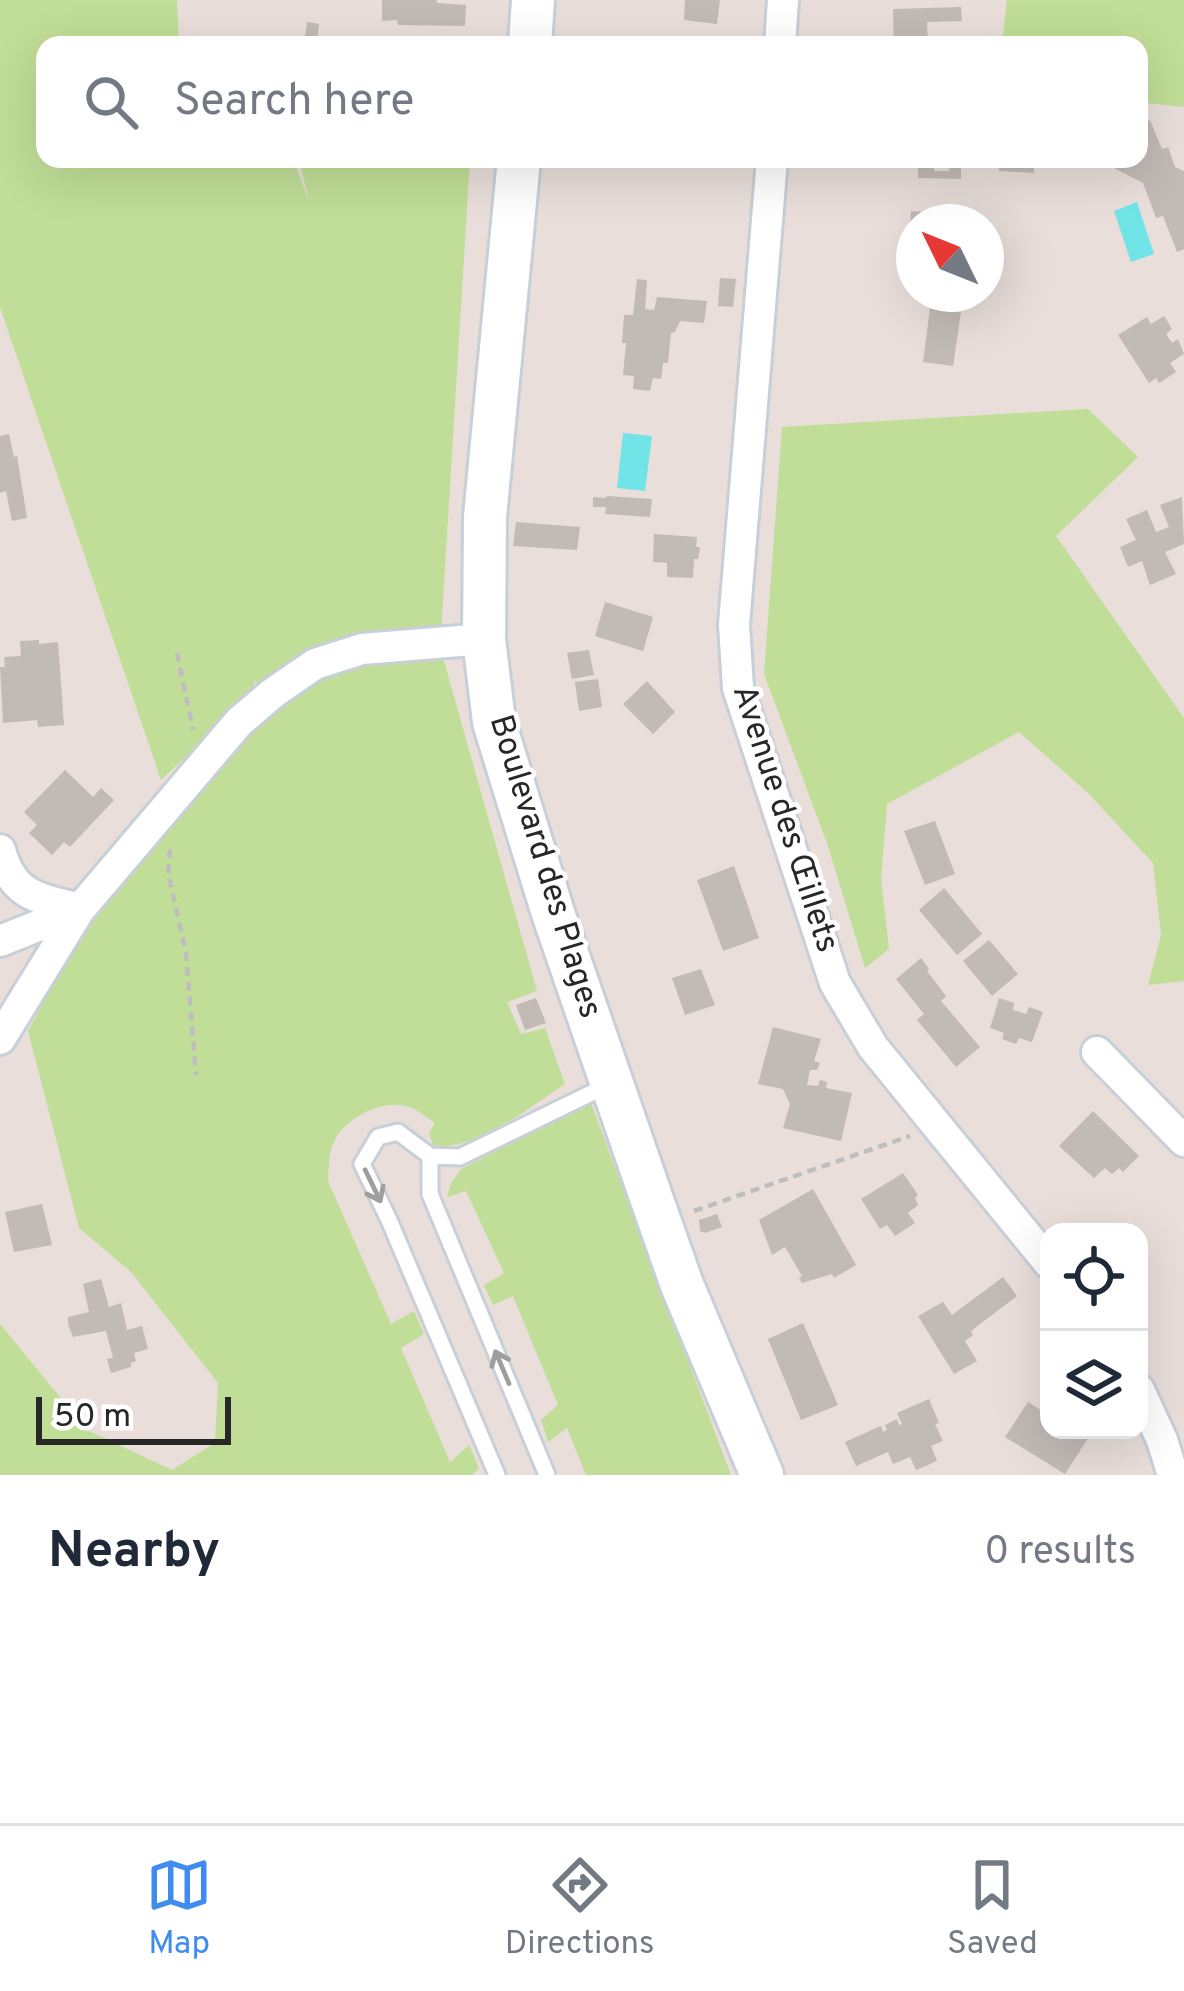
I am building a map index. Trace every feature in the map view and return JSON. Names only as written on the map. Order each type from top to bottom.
[{"type":"main road","points":[[531,36],[533,0]]},
{"type":"main road","name":"Boulevard des Plages","points":[[518,168],[484,517],[484,639],[494,722],[682,1285],[762,1475]]},
{"type":"street","points":[[781,36],[783,0]]},
{"type":"street","name":"Avenue des Œillets","points":[[771,168],[734,625],[738,688],[836,983],[873,1047],[1040,1252]]},
{"type":"street","points":[[0,1039],[80,909],[239,722],[273,693],[315,664],[362,649],[484,639]]},
{"type":"street","points":[[0,850],[6,872],[28,896],[80,909]]},
{"type":"street","points":[[0,941],[80,909]]},
{"type":"street","points":[[1097,1052],[1184,1141]]},
{"type":"street","points":[[1148,1410],[1173,1475]]},
{"type":"lane","points":[[496,1475],[362,1164],[378,1137],[398,1132],[430,1156],[460,1157],[612,1084]]},
{"type":"lane","points":[[430,1156],[430,1194],[547,1475]]},
{"type":"path","points":[[177,653],[191,713],[197,771]]},
{"type":"path","points":[[176,838],[168,852],[168,873],[186,952],[196,1075]]},
{"type":"path","points":[[660,1222],[938,1127]]},
{"type":"green space","points":[[0,0],[177,0],[179,36],[36,36],[36,168],[296,168],[309,201],[301,168],[469,168],[441,633],[354,635],[309,656],[258,692],[255,679],[251,697],[161,780],[0,307]]},
{"type":"green space","points":[[1007,0],[1184,0],[1184,107],[1148,103],[1148,36],[1003,36]]},
{"type":"green space","points":[[1088,409],[1138,457],[1056,536],[1184,718],[1184,981],[1148,985],[1161,935],[1153,863],[1088,793],[1019,732],[887,804],[881,879],[889,949],[865,968],[828,846],[764,674],[782,427]]},
{"type":"green space","points":[[440,647],[537,991],[507,1002],[521,1034],[545,1028],[565,1084],[502,1126],[449,1146],[433,1145],[429,1133],[435,1123],[412,1108],[388,1105],[366,1112],[346,1125],[334,1142],[328,1181],[391,1324],[414,1311],[424,1334],[401,1348],[450,1462],[469,1445],[479,1468],[472,1475],[0,1475],[0,1324],[87,1430],[172,1470],[215,1443],[218,1383],[131,1272],[79,1228],[28,1031],[73,948],[130,867],[213,767],[320,673]]},
{"type":"green space","points":[[591,1103],[731,1475],[586,1475],[567,1428],[548,1442],[541,1420],[558,1405],[513,1296],[493,1305],[484,1285],[504,1273],[466,1191],[447,1197],[461,1169]]},
{"type":"water","points":[[1137,202],[1154,254],[1131,262],[1114,211]]},
{"type":"water","points":[[623,433],[652,436],[645,491],[617,488]]},
{"type":"building","points":[[382,0],[466,5],[465,26],[382,21]]},
{"type":"building","points":[[685,0],[720,0],[717,24],[684,20]]},
{"type":"building","points":[[961,7],[962,21],[927,22],[928,36],[894,36],[893,9]]},
{"type":"building","points":[[307,22],[319,24],[318,36],[305,36]]},
{"type":"building","points":[[1148,121],[1162,149],[1168,147],[1175,167],[1184,171],[1184,249],[1177,252],[1163,216],[1156,218],[1143,183],[1114,168],[1148,168]]},
{"type":"building","points":[[918,168],[961,168],[961,179],[918,178]]},
{"type":"building","points":[[999,168],[1034,168],[1034,173]]},
{"type":"building","points":[[720,278],[736,279],[733,307],[718,306]]},
{"type":"building","points":[[637,279],[647,280],[645,309],[654,310],[657,297],[707,301],[704,323],[680,321],[671,333],[668,363],[663,363],[661,379],[653,378],[650,391],[633,389],[634,376],[623,375],[624,315],[633,315]]},
{"type":"building","points":[[929,312],[961,312],[953,366],[923,362]]},
{"type":"building","points":[[1164,316],[1172,329],[1166,334],[1172,343],[1178,339],[1184,354],[1170,363],[1176,372],[1159,383],[1156,378],[1149,383],[1118,335],[1147,317],[1151,324]]},
{"type":"building","points":[[9,434],[27,518],[12,521],[6,491],[0,493],[0,436]]},
{"type":"building","points":[[593,497],[652,499],[650,517],[605,514],[606,507],[593,507]]},
{"type":"building","points":[[1182,497],[1184,544],[1165,552],[1176,574],[1150,585],[1142,561],[1128,567],[1120,547],[1136,540],[1126,519],[1147,510],[1156,532],[1169,527],[1160,505]]},
{"type":"building","points":[[516,522],[580,527],[577,550],[513,546]]},
{"type":"building","points":[[654,534],[697,537],[696,547],[700,547],[693,578],[667,577],[667,563],[653,562]]},
{"type":"building","points":[[605,602],[653,617],[643,651],[595,636]]},
{"type":"building","points":[[39,640],[39,644],[58,642],[64,725],[38,727],[37,720],[3,723],[0,667],[5,667],[4,657],[21,656],[20,641]]},
{"type":"building","points":[[589,650],[594,675],[572,679],[567,653]]},
{"type":"building","points":[[598,679],[602,707],[579,711],[575,682]]},
{"type":"building","points":[[647,681],[675,712],[653,734],[623,704]]},
{"type":"building","points":[[65,770],[93,797],[101,788],[114,800],[70,847],[64,842],[52,855],[29,833],[37,825],[24,812]]},
{"type":"building","points":[[935,821],[955,874],[925,885],[904,831]]},
{"type":"building","points":[[734,866],[759,938],[723,951],[697,880]]},
{"type":"building","points":[[944,888],[982,934],[957,955],[919,910]]},
{"type":"building","points":[[989,940],[1018,974],[992,996],[963,961]]},
{"type":"building","points":[[921,958],[946,996],[941,1001],[980,1047],[956,1067],[917,1020],[924,1014],[896,979]]},
{"type":"building","points":[[701,969],[715,1005],[685,1015],[672,978]]},
{"type":"building","points":[[536,998],[546,1023],[525,1030],[516,1005]]},
{"type":"building","points":[[999,998],[1014,1003],[1013,1010],[1026,1014],[1029,1007],[1043,1012],[1032,1042],[1019,1038],[1016,1044],[990,1028]]},
{"type":"building","points":[[773,1027],[821,1039],[814,1061],[820,1063],[817,1070],[810,1070],[807,1085],[818,1086],[820,1080],[827,1082],[826,1088],[852,1093],[841,1141],[783,1128],[790,1104],[783,1089],[758,1084]]},
{"type":"building","points":[[1093,1111],[1139,1156],[1123,1172],[1119,1168],[1112,1174],[1105,1168],[1094,1178],[1059,1146]]},
{"type":"building","points":[[903,1173],[918,1195],[918,1205],[908,1213],[915,1223],[895,1236],[887,1225],[880,1229],[861,1199]]},
{"type":"building","points":[[813,1189],[856,1265],[834,1278],[832,1274],[802,1283],[785,1247],[772,1255],[759,1220]]},
{"type":"building","points":[[42,1204],[52,1245],[14,1252],[5,1212]]},
{"type":"building","points":[[717,1214],[722,1227],[700,1231],[699,1220]]},
{"type":"building","points":[[1003,1277],[1017,1296],[971,1331],[973,1335],[965,1341],[977,1361],[954,1374],[918,1316],[943,1302],[952,1315]]},
{"type":"building","points":[[101,1279],[109,1307],[121,1303],[127,1330],[142,1326],[148,1349],[134,1353],[136,1361],[131,1367],[111,1373],[107,1359],[113,1358],[106,1331],[73,1337],[68,1324],[68,1317],[89,1312],[83,1284]]},
{"type":"building","points":[[803,1323],[838,1405],[801,1420],[768,1339]]},
{"type":"building","points":[[929,1399],[943,1441],[931,1446],[937,1461],[916,1470],[910,1457],[893,1464],[888,1452],[856,1466],[845,1442],[881,1426],[883,1432],[885,1425],[897,1419],[902,1424],[897,1413]]},
{"type":"building","points":[[1028,1402],[1040,1409],[1040,1439],[1088,1439],[1065,1474],[1005,1437]]}]
